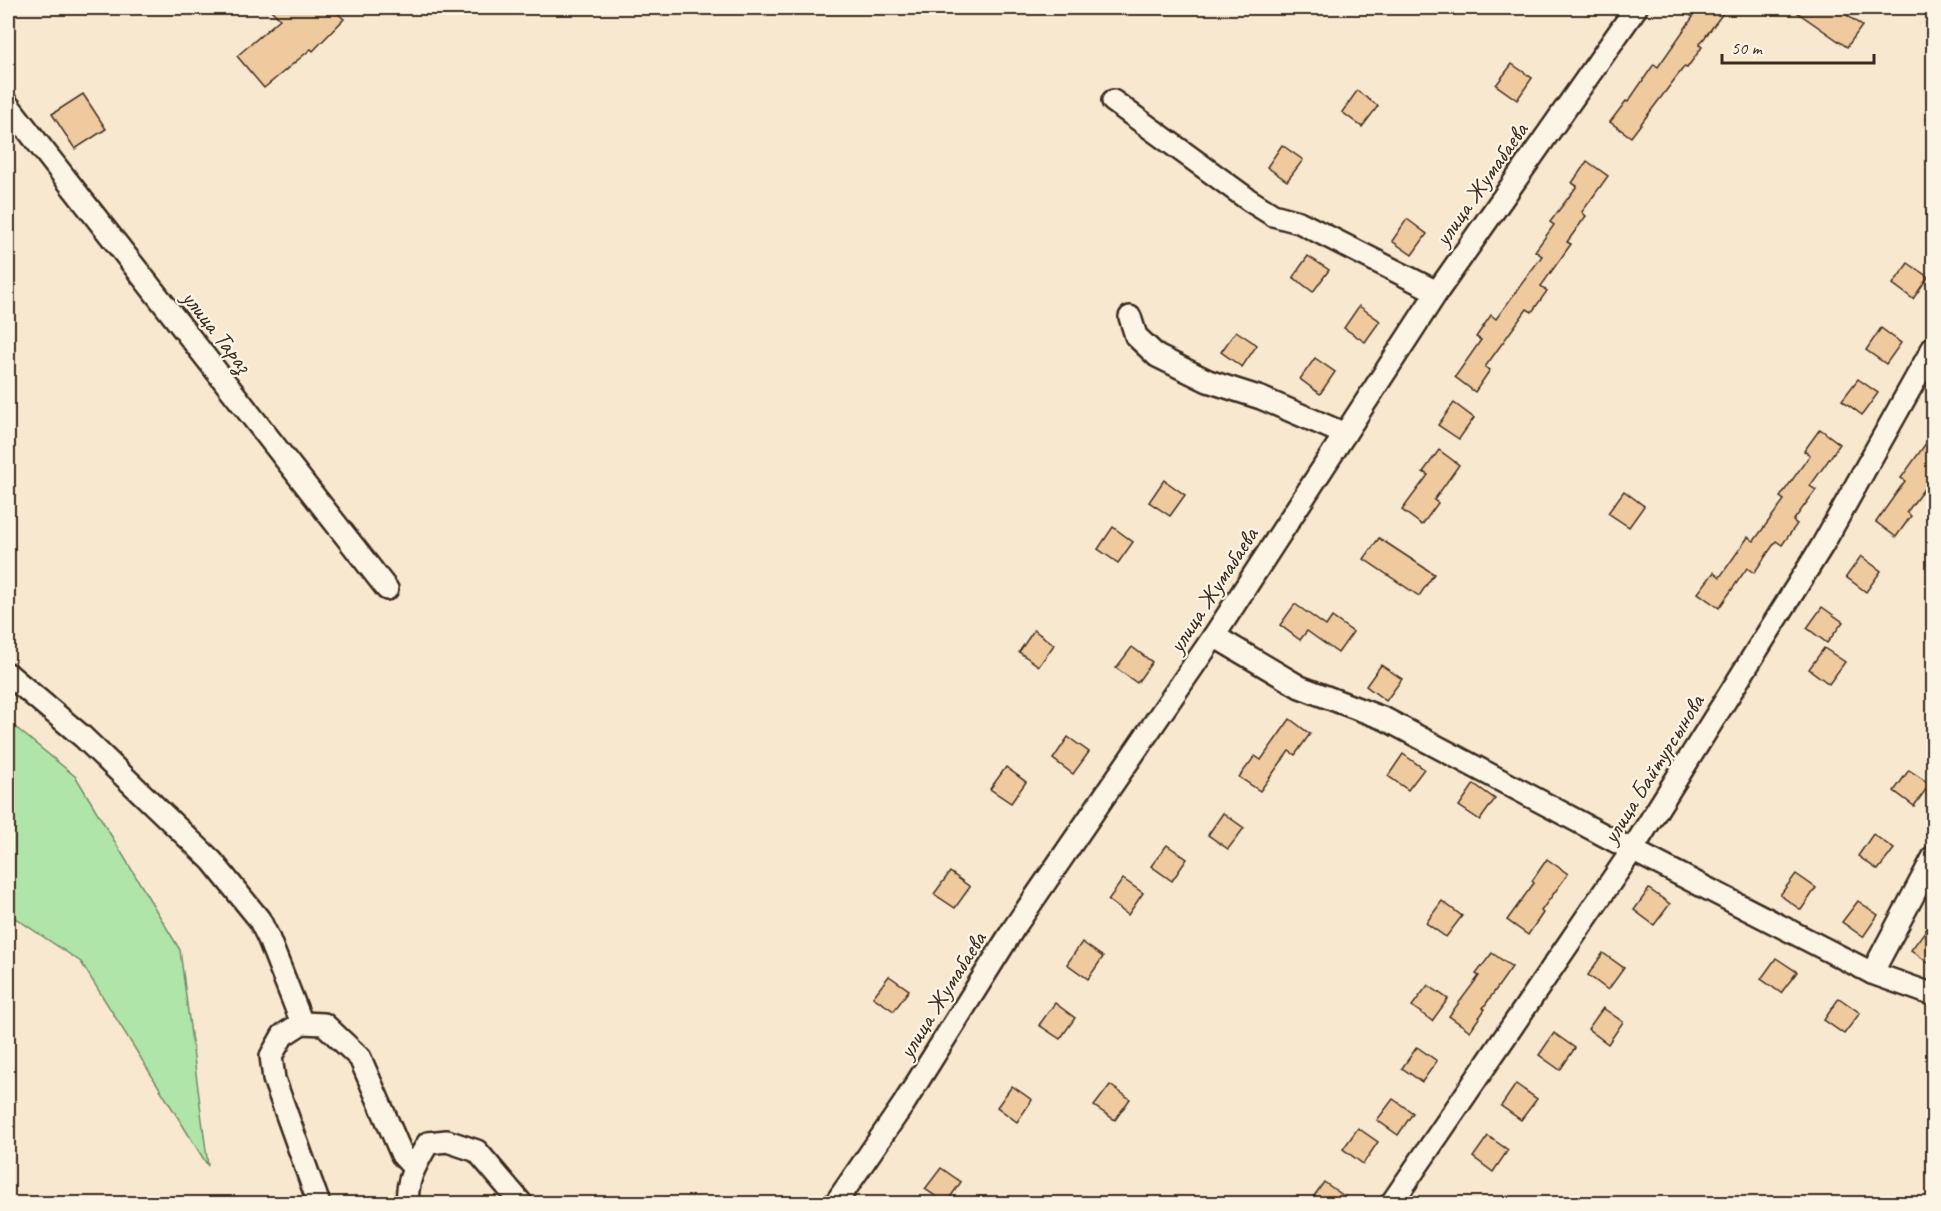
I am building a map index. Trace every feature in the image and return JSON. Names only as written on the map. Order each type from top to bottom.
[{"type":"street","name":"улица Жумабаева","points":[[835,1203],[903,1105],[1014,928],[1214,636],[1437,292],[1636,8]]},
{"type":"street","points":[[1113,100],[1249,200],[1273,215],[1299,222],[1437,292]]},
{"type":"street","name":"улица Тараз","points":[[8,105],[387,589]]},
{"type":"street","points":[[1130,317],[1136,336],[1157,356],[1208,381],[1261,398],[1345,434]]},
{"type":"street","name":"улица Байтурсынова","points":[[1391,1203],[1632,850],[1822,546],[1934,346]]},
{"type":"street","points":[[1214,636],[1300,687],[1384,719],[1872,973],[1934,995]]},
{"type":"street","points":[[8,674],[82,737],[212,861],[259,919],[302,1023]]},
{"type":"street","points":[[1872,973],[1934,856]]},
{"type":"street","points":[[319,1203],[273,1079],[271,1056],[283,1035],[302,1023],[324,1024],[360,1058],[402,1155],[414,1168]]},
{"type":"street","points":[[408,1203],[406,1192],[414,1168],[428,1143],[447,1141],[477,1151],[522,1203]]},
{"type":"green space","points":[[8,721],[76,777],[180,950],[208,1166],[81,962],[8,913]]},
{"type":"building","points":[[269,8],[332,8],[344,19],[313,51],[311,49],[264,88],[237,56],[280,19]]},
{"type":"building","points":[[1679,8],[1727,8],[1699,45],[1702,47],[1687,68],[1684,67],[1631,137],[1610,122],[1626,101],[1628,102],[1654,64],[1658,67],[1693,17]]},
{"type":"building","points":[[1791,8],[1837,8],[1862,26],[1847,47]]},
{"type":"building","points":[[1512,64],[1532,78],[1517,100],[1496,85]]},
{"type":"building","points":[[1357,91],[1378,106],[1362,127],[1342,112]]},
{"type":"building","points":[[83,94],[106,129],[75,149],[52,114]]},
{"type":"building","points":[[1282,145],[1303,160],[1287,181],[1267,167]]},
{"type":"building","points":[[1587,161],[1608,176],[1582,212],[1586,216],[1567,242],[1571,244],[1541,286],[1547,291],[1532,312],[1527,309],[1485,367],[1490,370],[1475,392],[1455,377],[1481,340],[1476,337],[1491,315],[1496,319],[1542,256],[1535,251],[1554,225],[1550,222],[1577,186],[1572,183]]},
{"type":"building","points":[[1407,219],[1427,234],[1412,255],[1392,241]]},
{"type":"building","points":[[1308,256],[1329,270],[1313,292],[1293,277]]},
{"type":"building","points":[[1908,263],[1928,277],[1913,299],[1893,284]]},
{"type":"building","points":[[1359,306],[1380,321],[1365,342],[1344,328]]},
{"type":"building","points":[[1881,328],[1901,343],[1886,364],[1866,350]]},
{"type":"building","points":[[1236,331],[1257,345],[1242,367],[1221,352]]},
{"type":"building","points":[[1315,358],[1335,372],[1320,394],[1300,379]]},
{"type":"building","points":[[1858,379],[1878,393],[1862,415],[1842,400]]},
{"type":"building","points":[[1454,403],[1474,418],[1459,439],[1438,425]]},
{"type":"building","points":[[1820,429],[1840,444],[1810,486],[1816,490],[1793,521],[1797,524],[1782,545],[1776,541],[1754,573],[1747,568],[1719,608],[1698,593],[1714,572],[1720,577],[1748,537],[1754,541],[1784,500],[1780,497],[1810,455],[1804,451]]},
{"type":"building","points":[[1934,432],[1934,475],[1907,512],[1911,516],[1896,537],[1876,522],[1905,481],[1901,478]]},
{"type":"building","points":[[1439,450],[1459,465],[1434,500],[1438,503],[1422,525],[1402,510],[1428,475],[1423,472]]},
{"type":"building","points":[[1164,480],[1185,495],[1170,516],[1149,502]]},
{"type":"building","points":[[1624,491],[1644,506],[1629,527],[1608,513]]},
{"type":"building","points":[[1113,527],[1133,542],[1118,563],[1098,549]]},
{"type":"building","points":[[1379,538],[1434,574],[1419,596],[1364,559]]},
{"type":"building","points":[[1861,556],[1881,571],[1866,592],[1846,577]]},
{"type":"building","points":[[1295,604],[1326,626],[1332,617],[1353,632],[1338,653],[1307,631],[1300,640],[1280,625]]},
{"type":"building","points":[[1822,607],[1843,622],[1827,643],[1807,628]]},
{"type":"building","points":[[1034,630],[1054,645],[1039,666],[1019,652]]},
{"type":"building","points":[[1132,647],[1152,662],[1137,683],[1116,668]]},
{"type":"building","points":[[1824,648],[1845,662],[1829,684],[1809,669]]},
{"type":"building","points":[[1381,665],[1402,679],[1386,701],[1366,686]]},
{"type":"building","points":[[1290,719],[1310,734],[1295,755],[1289,751],[1260,791],[1239,777],[1255,756],[1261,760]]},
{"type":"building","points":[[1068,737],[1089,752],[1073,774],[1053,759]]},
{"type":"building","points":[[1403,754],[1424,769],[1408,790],[1388,776]]},
{"type":"building","points":[[1006,767],[1026,782],[1011,803],[990,789]]},
{"type":"building","points":[[1909,770],[1930,784],[1914,806],[1894,791]]},
{"type":"building","points":[[1474,784],[1495,799],[1480,820],[1459,806]]},
{"type":"building","points":[[1223,813],[1244,828],[1228,849],[1208,835]]},
{"type":"building","points":[[1873,834],[1894,849],[1878,870],[1858,856]]},
{"type":"building","points":[[1167,845],[1187,859],[1172,881],[1151,866]]},
{"type":"building","points":[[1547,859],[1568,874],[1541,911],[1543,913],[1528,935],[1507,920],[1534,883],[1532,881]]},
{"type":"building","points":[[950,872],[970,887],[955,908],[934,894]]},
{"type":"building","points":[[1796,874],[1816,888],[1801,910],[1780,895]]},
{"type":"building","points":[[1123,879],[1143,893],[1128,915],[1108,900]]},
{"type":"building","points":[[1649,889],[1670,904],[1654,925],[1634,910]]},
{"type":"building","points":[[1442,901],[1462,916],[1446,937],[1426,923]]},
{"type":"building","points":[[1858,901],[1878,915],[1863,937],[1842,922]]},
{"type":"building","points":[[1934,919],[1934,967],[1911,950]]},
{"type":"building","points":[[1082,942],[1103,957],[1088,979],[1067,964]]},
{"type":"building","points":[[1492,953],[1512,967],[1470,1031],[1449,1016],[1479,976],[1476,974]]},
{"type":"building","points":[[1603,953],[1624,968],[1608,990],[1588,975]]},
{"type":"building","points":[[1776,958],[1797,972],[1781,993],[1761,979]]},
{"type":"building","points":[[889,976],[909,990],[894,1011],[873,997]]},
{"type":"building","points":[[1428,985],[1448,999],[1432,1021],[1412,1006]]},
{"type":"building","points":[[1839,998],[1860,1013],[1844,1034],[1824,1020]]},
{"type":"building","points":[[1055,1003],[1075,1018],[1060,1039],[1039,1025]]},
{"type":"building","points":[[1603,1008],[1623,1022],[1608,1044],[1588,1029]]},
{"type":"building","points":[[1554,1033],[1575,1048],[1560,1070],[1539,1055]]},
{"type":"building","points":[[1417,1047],[1437,1061],[1422,1082],[1402,1068]]},
{"type":"building","points":[[1516,1084],[1537,1099],[1521,1120],[1501,1106]]},
{"type":"building","points":[[1110,1085],[1130,1099],[1115,1120],[1094,1106]]},
{"type":"building","points":[[1012,1086],[1032,1100],[1017,1122],[997,1107]]},
{"type":"building","points":[[1393,1099],[1413,1113],[1398,1135],[1377,1120]]},
{"type":"building","points":[[1358,1128],[1378,1142],[1363,1164],[1343,1149]]},
{"type":"building","points":[[1488,1136],[1508,1150],[1493,1172],[1473,1157]]},
{"type":"building","points":[[941,1168],[961,1182],[946,1203],[925,1189]]},
{"type":"building","points":[[1324,1182],[1354,1203],[1309,1203]]}]
